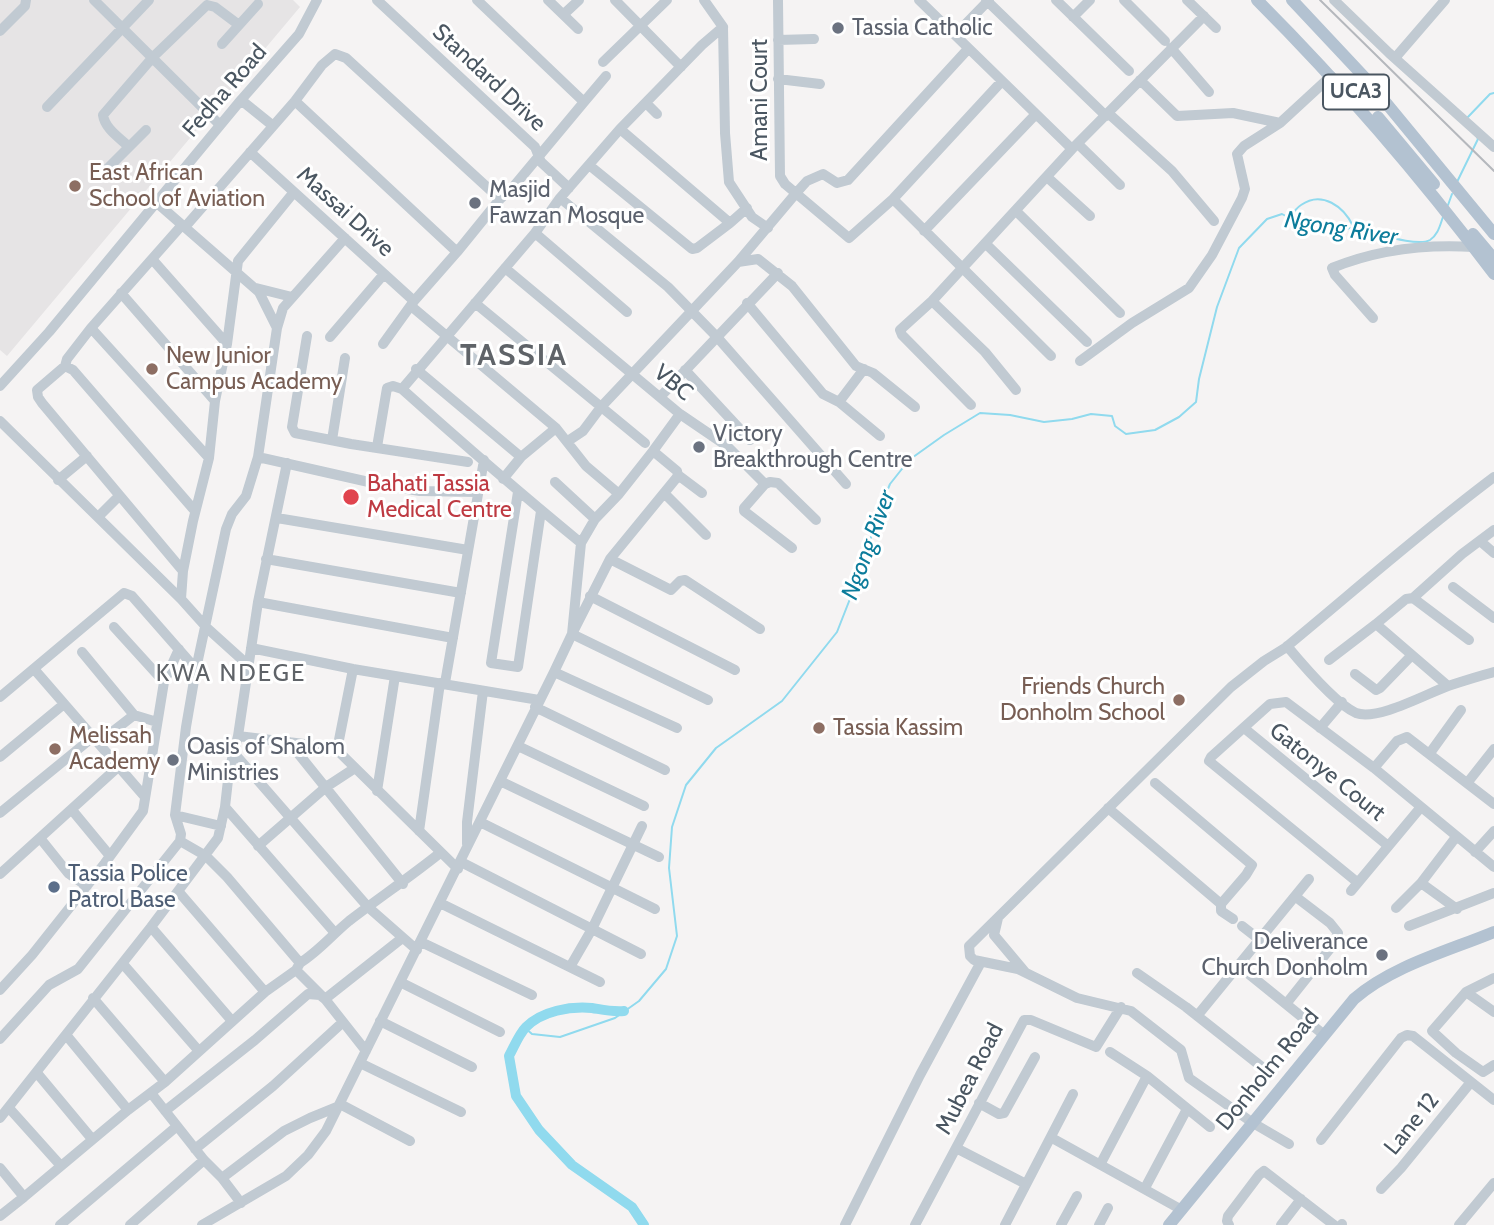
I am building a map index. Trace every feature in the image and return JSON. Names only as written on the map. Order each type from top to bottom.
[{"type":"main road","name":"UCA3","points":[[1258,0],[1331,76],[1436,193]]},
{"type":"main road","name":"UCA3","points":[[1268,0],[1394,135],[1467,232],[1494,259]]},
{"type":"main road","name":"UCA3","points":[[1292,0],[1368,81],[1494,234]]},
{"type":"main road","points":[[1288,30],[1302,35]]},
{"type":"main road","points":[[1394,135],[1395,149]]},
{"type":"main road","name":"UCA3","points":[[1467,232],[1474,247],[1494,274]]},
{"type":"main road","name":"Donholm Road","points":[[1171,1224],[1323,1034],[1368,987],[1413,965],[1494,932]]},
{"type":"street","points":[[0,31],[25,6],[26,0]]},
{"type":"street","points":[[94,0],[220,125]]},
{"type":"street","points":[[47,107],[149,0]]},
{"type":"street","name":"Fedha Road","points":[[0,386],[21,365],[240,100],[299,34],[317,0]]},
{"type":"street","name":"Standard Drive","points":[[377,0],[535,147],[541,162],[569,188]]},
{"type":"street","points":[[477,0],[584,102]]},
{"type":"street","points":[[548,0],[578,29]]},
{"type":"street","points":[[564,14],[579,0]]},
{"type":"street","points":[[615,0],[681,67]]},
{"type":"street","points":[[603,62],[667,0]]},
{"type":"street","points":[[704,0],[723,27],[725,133],[729,181],[752,217],[768,228]]},
{"type":"street","name":"Amani Court","points":[[778,0],[779,171],[785,184],[849,239],[893,199]]},
{"type":"street","points":[[919,0],[1037,114],[1120,185]]},
{"type":"street","points":[[955,35],[987,0],[1107,115],[1172,171],[1214,221]]},
{"type":"street","points":[[1055,0],[1129,71]]},
{"type":"street","points":[[1073,17],[1090,0]]},
{"type":"street","points":[[1124,0],[1168,44],[1209,92]]},
{"type":"street","points":[[1188,0],[1216,28]]},
{"type":"street","points":[[1335,0],[1494,147]]},
{"type":"street","points":[[1395,58],[1445,0]]},
{"type":"street","points":[[222,44],[258,4]]},
{"type":"street","points":[[129,147],[106,124],[103,115],[153,57],[207,5],[220,9],[239,25]]},
{"type":"street","points":[[971,405],[900,332],[1140,80],[1168,44],[1204,16]]},
{"type":"street","points":[[402,388],[620,129],[723,27]]},
{"type":"street","points":[[778,40],[814,39]]},
{"type":"street","points":[[568,441],[583,431],[601,407],[738,262],[807,181],[819,174],[827,175],[837,183],[848,180],[968,49]]},
{"type":"street","points":[[183,571],[119,496],[37,394],[37,390],[65,366],[67,359],[121,293],[295,101],[328,58],[335,54],[341,55],[500,199]]},
{"type":"street","points":[[383,344],[412,304],[606,76]]},
{"type":"street","points":[[1080,361],[1132,323],[1189,288],[1212,255],[1242,198],[1245,189],[1237,154],[1244,146],[1280,123],[1331,76]]},
{"type":"street","points":[[778,79],[820,84]]},
{"type":"street","points":[[1140,80],[1177,116],[1233,113],[1280,123]]},
{"type":"street","points":[[1002,81],[893,199],[1051,356]]},
{"type":"street","points":[[240,100],[272,125]]},
{"type":"street","points":[[295,101],[457,252]]},
{"type":"street","points":[[646,103],[657,114]]},
{"type":"street","points":[[924,231],[1037,114]]},
{"type":"street","points":[[620,129],[730,223]]},
{"type":"street","points":[[106,170],[146,130]]},
{"type":"street","name":"Massai Drive","points":[[250,152],[384,274],[412,304],[556,428],[586,466],[619,494]]},
{"type":"street","points":[[590,165],[692,250],[747,208]]},
{"type":"street","points":[[1048,177],[1090,216]]},
{"type":"street","points":[[181,599],[183,571],[209,458],[215,401],[227,344],[239,261],[294,192]]},
{"type":"street","points":[[560,198],[668,287],[717,337],[846,484]]},
{"type":"street","points":[[157,203],[255,288],[264,298],[277,328]]},
{"type":"street","points":[[1016,211],[1120,313]]},
{"type":"street","points":[[535,233],[627,312]]},
{"type":"street","points":[[0,1039],[49,985],[78,969],[180,841],[181,834],[175,816],[196,669],[226,529],[232,514],[246,496],[258,457],[277,328],[283,308],[345,238]]},
{"type":"street","points":[[986,244],[1087,342]]},
{"type":"street","points":[[1373,318],[1335,275],[1332,268],[1362,256],[1441,245],[1474,247]]},
{"type":"street","points":[[152,259],[227,344]]},
{"type":"street","points":[[738,262],[758,259],[778,273],[792,286],[856,366],[873,373],[915,407]]},
{"type":"street","name":"VBC","points":[[505,268],[680,414],[727,446],[765,484],[778,483],[816,520]]},
{"type":"street","points":[[660,397],[778,273]]},
{"type":"street","points":[[330,337],[384,274]]},
{"type":"street","points":[[255,288],[292,297]]},
{"type":"street","points":[[121,293],[215,401]]},
{"type":"street","points":[[932,301],[985,352],[1016,390]]},
{"type":"street","points":[[475,303],[702,493]]},
{"type":"street","points":[[747,303],[823,394],[839,402],[880,436]]},
{"type":"street","points":[[91,328],[209,458]]},
{"type":"street","points":[[307,336],[292,430],[332,440],[468,462]]},
{"type":"street","points":[[332,440],[345,358]]},
{"type":"street","points":[[65,366],[73,370],[195,511]]},
{"type":"street","points":[[416,369],[521,457]]},
{"type":"street","points":[[839,402],[864,369]]},
{"type":"street","points":[[685,370],[750,440]]},
{"type":"street","points":[[377,447],[387,388],[402,388],[503,479],[580,543]]},
{"type":"street","points":[[572,634],[580,543],[595,519],[619,494],[649,447],[680,414]]},
{"type":"street","points":[[0,421],[181,599],[206,628],[248,665]]},
{"type":"street","points":[[503,479],[521,457],[556,428]]},
{"type":"street","points":[[58,480],[87,456]]},
{"type":"street","points":[[258,457],[382,485],[420,491],[478,492]]},
{"type":"street","points":[[419,831],[442,683],[453,638],[484,460]]},
{"type":"street","points":[[0,1118],[67,1036],[93,998],[123,964],[218,838],[238,736],[258,602],[287,463]]},
{"type":"street","points":[[201,1225],[274,1184],[297,1166],[326,1131],[590,596],[610,559],[678,475]]},
{"type":"street","points":[[1289,1144],[1253,1123],[1189,1078],[1181,1050],[1131,1011],[1085,1000],[1026,972],[972,959],[969,946],[1231,687],[1287,646],[1446,513],[1494,477]]},
{"type":"street","points":[[555,482],[595,519]]},
{"type":"street","points":[[765,484],[744,511],[792,548]]},
{"type":"street","points":[[518,492],[491,663],[518,667],[541,511]]},
{"type":"street","points":[[664,494],[706,535]]},
{"type":"street","points":[[98,517],[119,496]]},
{"type":"street","points":[[277,518],[468,550]]},
{"type":"street","points":[[1329,660],[1406,599],[1413,598],[1494,530]]},
{"type":"street","points":[[1480,541],[1494,552]]},
{"type":"street","points":[[266,559],[461,593]]},
{"type":"street","points":[[610,559],[671,590],[685,580],[760,629]]},
{"type":"street","points":[[1453,587],[1494,618]]},
{"type":"street","points":[[0,697],[124,593],[132,596],[196,669]]},
{"type":"street","points":[[590,596],[735,670]]},
{"type":"street","points":[[1413,598],[1469,640]]},
{"type":"street","points":[[258,602],[453,638]]},
{"type":"street","points":[[1376,624],[1448,686]]},
{"type":"street","points":[[114,626],[164,682]]},
{"type":"street","points":[[572,634],[708,700]]},
{"type":"street","points":[[1287,646],[1315,678],[1342,702],[1354,712],[1368,715],[1494,672]]},
{"type":"street","points":[[251,648],[395,677],[483,691],[537,704],[665,770]]},
{"type":"street","points":[[0,990],[32,955],[143,811],[164,682],[179,649]]},
{"type":"street","points":[[82,653],[134,715],[157,722]]},
{"type":"street","points":[[1355,674],[1376,690],[1412,655]]},
{"type":"street","points":[[34,669],[145,797]]},
{"type":"street","points":[[337,750],[354,669]]},
{"type":"street","points":[[554,672],[677,728]]},
{"type":"street","points":[[377,791],[395,677]]},
{"type":"street","points":[[467,847],[467,822],[483,691]]},
{"type":"street","points":[[1421,807],[1354,887],[1209,761],[1210,757],[1270,704],[1286,702],[1374,768],[1494,867]]},
{"type":"street","points":[[1321,728],[1342,702]]},
{"type":"street","points":[[0,757],[64,704]]},
{"type":"street","points":[[1430,753],[1461,710]]},
{"type":"street","points":[[0,813],[95,740],[134,715]]},
{"type":"street","name":"Gatonye Court","points":[[1244,728],[1387,845]]},
{"type":"street","points":[[238,736],[337,750],[440,853],[459,865],[641,954]]},
{"type":"street","points":[[1374,768],[1402,738],[1411,739],[1494,804]]},
{"type":"street","points":[[289,742],[403,884]]},
{"type":"street","points":[[518,746],[644,806]]},
{"type":"street","points":[[1468,782],[1494,749]]},
{"type":"street","points":[[234,753],[368,907],[401,939],[532,995]]},
{"type":"street","points":[[0,874],[118,767]]},
{"type":"street","points":[[258,846],[326,787],[355,768]]},
{"type":"street","points":[[500,781],[659,857]]},
{"type":"street","points":[[1156,783],[1252,865],[1221,904],[1221,911],[1260,940]]},
{"type":"street","points":[[225,807],[335,933]]},
{"type":"street","points":[[1108,808],[1221,904]]},
{"type":"street","points":[[72,810],[110,856]]},
{"type":"street","points":[[175,816],[222,826]]},
{"type":"street","points":[[480,822],[655,909]]},
{"type":"street","points":[[570,967],[592,929],[642,826]]},
{"type":"street","points":[[1475,852],[1494,831]]},
{"type":"street","points":[[1396,908],[1421,883],[1456,837]]},
{"type":"street","points":[[40,838],[68,873],[87,886]]},
{"type":"street","points":[[180,841],[205,856],[227,877],[366,1051]]},
{"type":"street","points":[[0,1216],[165,1082],[198,1050],[335,933],[403,884],[440,853]]},
{"type":"street","points":[[1197,1016],[1309,879]]},
{"type":"street","points":[[1421,883],[1457,909]]},
{"type":"street","points":[[178,891],[265,992]]},
{"type":"street","points":[[1409,926],[1494,893]]},
{"type":"street","points":[[1286,1004],[1333,945],[1338,933],[1331,923],[1296,897]]},
{"type":"street","points":[[440,903],[600,982]]},
{"type":"street","points":[[998,916],[994,935],[1026,972]]},
{"type":"street","points":[[151,927],[232,1021]]},
{"type":"street","points":[[325,999],[401,939]]},
{"type":"street","points":[[845,1225],[981,961]]},
{"type":"street","points":[[123,964],[198,1050]]},
{"type":"street","points":[[1239,966],[1323,1034]]},
{"type":"street","points":[[1137,973],[1267,1071]]},
{"type":"street","points":[[1494,978],[1466,992],[1433,1033],[1483,1072],[1494,1065]]},
{"type":"street","points":[[400,982],[500,1032]]},
{"type":"street","points":[[1466,992],[1494,1012]]},
{"type":"street","points":[[165,1111],[255,1040],[305,995],[317,994],[325,999]]},
{"type":"street","points":[[93,998],[165,1082]]},
{"type":"street","name":"Mubea Road","points":[[915,1225],[1014,1034],[1026,1019],[1097,1047],[1121,1007]]},
{"type":"street","points":[[380,1021],[472,1067]]},
{"type":"street","points":[[195,1149],[272,1086],[343,1022]]},
{"type":"street","points":[[67,1036],[128,1110]]},
{"type":"street","points":[[1321,1140],[1404,1036],[1413,1036],[1494,1100]]},
{"type":"street","points":[[1110,1052],[1147,1076],[1210,1127]]},
{"type":"street","points":[[979,1102],[999,1114],[1004,1113],[1035,1057]]},
{"type":"street","points":[[360,1063],[461,1112]]},
{"type":"street","points":[[37,1073],[92,1139]]},
{"type":"street","points":[[1101,1163],[1147,1076]]},
{"type":"street","name":"Lane 12","points":[[1381,1189],[1471,1082]]},
{"type":"street","points":[[150,1093],[241,1203]]},
{"type":"street","points":[[1007,1224],[1073,1094]]},
{"type":"street","points":[[339,1105],[410,1141]]},
{"type":"street","points":[[222,1178],[284,1131],[339,1105]]},
{"type":"street","points":[[9,1108],[61,1166]]},
{"type":"street","points":[[1145,1188],[1187,1110]]},
{"type":"street","points":[[60,1225],[176,1127]]},
{"type":"street","points":[[1052,1138],[1182,1210]]},
{"type":"street","points":[[956,1148],[1026,1184]]},
{"type":"street","points":[[130,1225],[204,1160]]},
{"type":"street","points":[[0,1168],[24,1197]]},
{"type":"street","points":[[1229,1225],[1228,1216],[1262,1171],[1339,1225]]},
{"type":"street","points":[[1459,1225],[1494,1184]]},
{"type":"street","points":[[1060,1225],[1077,1196]]},
{"type":"street","points":[[1281,1225],[1301,1199]]},
{"type":"street","points":[[1099,1225],[1108,1208]]},
{"type":"shaded area","name":"East African School of Aviation","points":[[0,0],[293,0],[300,7],[7,356],[0,350]]},
{"type":"waterway","name":"Ngong River","points":[[1467,118],[1494,93]]},
{"type":"waterway","name":"Ngong River","points":[[1457,182],[1477,137]]},
{"type":"waterway","name":"Ngong River","points":[[1448,205],[1452,194]]},
{"type":"waterway","points":[[1289,216],[1309,201],[1324,200],[1338,207],[1353,226]]},
{"type":"waterway","name":"Ngong River","points":[[525,1028],[532,1034],[560,1037],[615,1018],[639,1001],[666,969],[677,936],[669,868],[672,827],[686,785],[716,748],[782,701],[837,632],[866,558],[875,520],[890,484],[909,460],[980,413],[1010,415],[1044,422],[1091,414],[1112,416],[1115,426],[1126,434],[1155,430],[1179,417],[1196,402],[1217,307],[1239,248],[1267,219],[1282,214],[1302,223],[1332,230],[1355,228],[1405,241],[1423,242],[1435,235],[1443,217]]},
{"type":"waterway","name":"Ngong River","points":[[624,1011],[584,1008],[548,1013],[526,1027],[509,1056],[516,1096],[539,1130],[572,1165],[632,1207],[644,1225]]},
{"type":"railway","points":[[1320,0],[1494,171]]},
{"type":"place","name":"Tassia Catholic","points":[[838,28]]},
{"type":"place","name":"East African School of Aviation","points":[[75,186]]},
{"type":"place","name":"Masjid Fawzan Mosque","points":[[475,203]]},
{"type":"place","name":"New Junior Campus Academy","points":[[152,369]]},
{"type":"place","name":"Victory Breakthrough Centre","points":[[699,447]]},
{"type":"place","name":"Bahati Tassia Medical Centre","points":[[351,497]]},
{"type":"place","name":"Friends Church Donholm School","points":[[1179,700]]},
{"type":"place","name":"Tassia Kassim","points":[[819,728]]},
{"type":"place","name":"Melissah Academy","points":[[55,749]]},
{"type":"place","name":"Oasis of Shalom Ministries","points":[[173,760]]},
{"type":"place","name":"Tassia Police Patrol Base","points":[[54,887]]},
{"type":"place","name":"Deliverance Church Donholm","points":[[1382,955]]},
{"type":"district","name":"TASSIA","points":[[514,356]]},
{"type":"district","name":"KWA NDEGE","points":[[231,674]]}]
